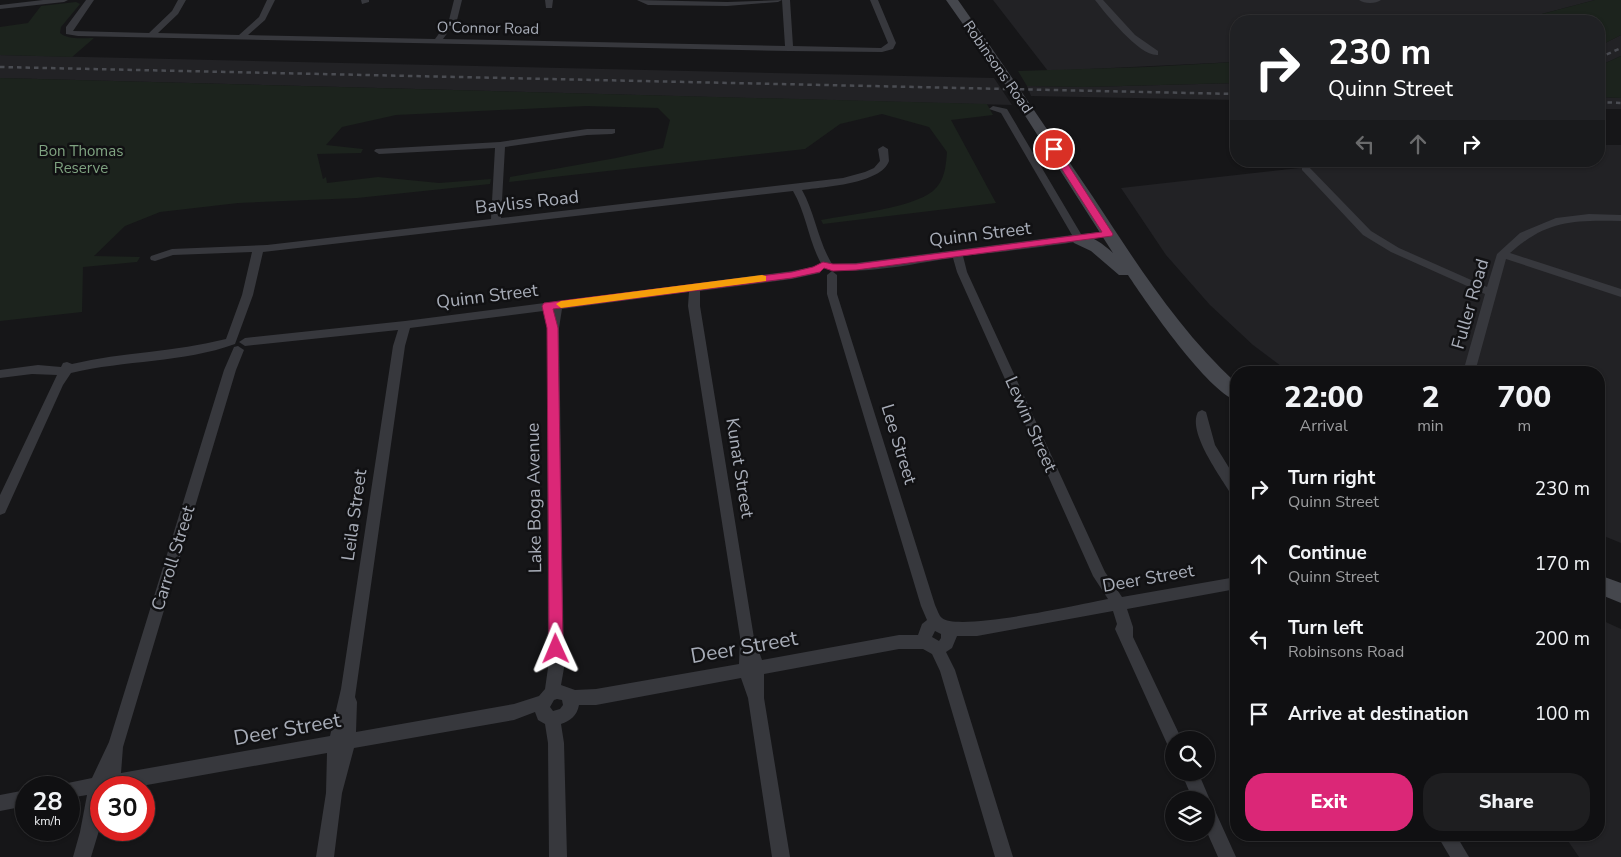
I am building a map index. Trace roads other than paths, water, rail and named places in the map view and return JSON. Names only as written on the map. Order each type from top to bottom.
[{"type":"main road","name":"Robinsons Road","points":[[952,0],[1007,78],[1150,297]]},
{"type":"main road","points":[[1079,238],[1106,254],[1150,297],[1208,366],[1230,387]]},
{"type":"main road","points":[[1605,586],[1621,593]]},
{"type":"street","points":[[0,7],[64,0]]},
{"type":"street","name":"O'Connor Road","points":[[90,0],[73,28],[86,33],[785,49],[876,50],[889,48],[892,45],[891,40],[874,0]]},
{"type":"street","points":[[152,35],[175,12],[182,0]]},
{"type":"street","points":[[245,37],[264,15],[271,0]]},
{"type":"street","points":[[441,41],[455,17],[458,0]]},
{"type":"street","points":[[641,0],[648,3],[722,4],[778,0]]},
{"type":"street","points":[[645,0],[660,3]]},
{"type":"street","points":[[785,49],[789,14],[786,0]]},
{"type":"street","points":[[1100,0],[1132,37],[1155,52]]},
{"type":"street","points":[[1363,0],[1377,0]]},
{"type":"street","name":"Robinsons Road","points":[[993,109],[1004,111],[1079,238]]},
{"type":"street","points":[[379,151],[500,144],[587,132],[612,131]]},
{"type":"street","points":[[496,222],[500,144]]},
{"type":"street","name":"Bayliss Road","points":[[155,258],[172,252],[262,248],[800,188],[862,177],[874,172],[883,165],[885,157],[883,149]]},
{"type":"street","points":[[1305,168],[1367,233],[1395,250],[1492,293]]},
{"type":"street","points":[[800,188],[825,271]]},
{"type":"street","name":"Fuller Road","points":[[1471,366],[1502,254],[1524,235],[1556,221],[1589,217],[1621,218]]},
{"type":"street","name":"Quinn Street","points":[[0,374],[32,370],[64,373],[100,362],[1108,234]]},
{"type":"street","points":[[234,346],[239,323],[262,248]]},
{"type":"street","points":[[1502,254],[1621,293]]},
{"type":"street","name":"Lewin Street","points":[[954,255],[1100,576],[1103,592],[1113,605],[1115,618],[1127,635],[1170,731]]},
{"type":"street","name":"Lee Street","points":[[825,271],[1004,857]]},
{"type":"street","name":"Kunat Street","points":[[691,288],[747,637],[745,656],[752,668],[749,684],[756,698],[781,857]]},
{"type":"street","name":"Lake Boga Avenue","points":[[552,305],[558,857]]},
{"type":"street","name":"Leila Street","points":[[325,857],[334,793],[345,757],[341,742],[349,725],[349,689],[401,325]]},
{"type":"street","name":"Carroll Street","points":[[104,776],[103,769],[116,745],[230,370],[234,346]]},
{"type":"street","points":[[0,509],[64,373]]},
{"type":"street","points":[[1202,415],[1202,429],[1208,443],[1230,480]]},
{"type":"street","name":"Deer Street","points":[[154,776],[1230,584]]},
{"type":"street","points":[[0,803],[15,800]]},
{"type":"street","name":"Carroll Street","points":[[82,857],[90,822]]},
{"type":"street","points":[[1215,830],[1227,857]]},
{"type":"street","points":[[1450,841],[1460,857]]},
{"type":"railway","points":[[1605,55],[1621,48]]},
{"type":"railway","points":[[0,67],[1230,94]]},
{"type":"railway","points":[[1605,102],[1621,103]]},
{"type":"park label","name":"Bon Thomas Reserve","points":[[81,160]]}]
